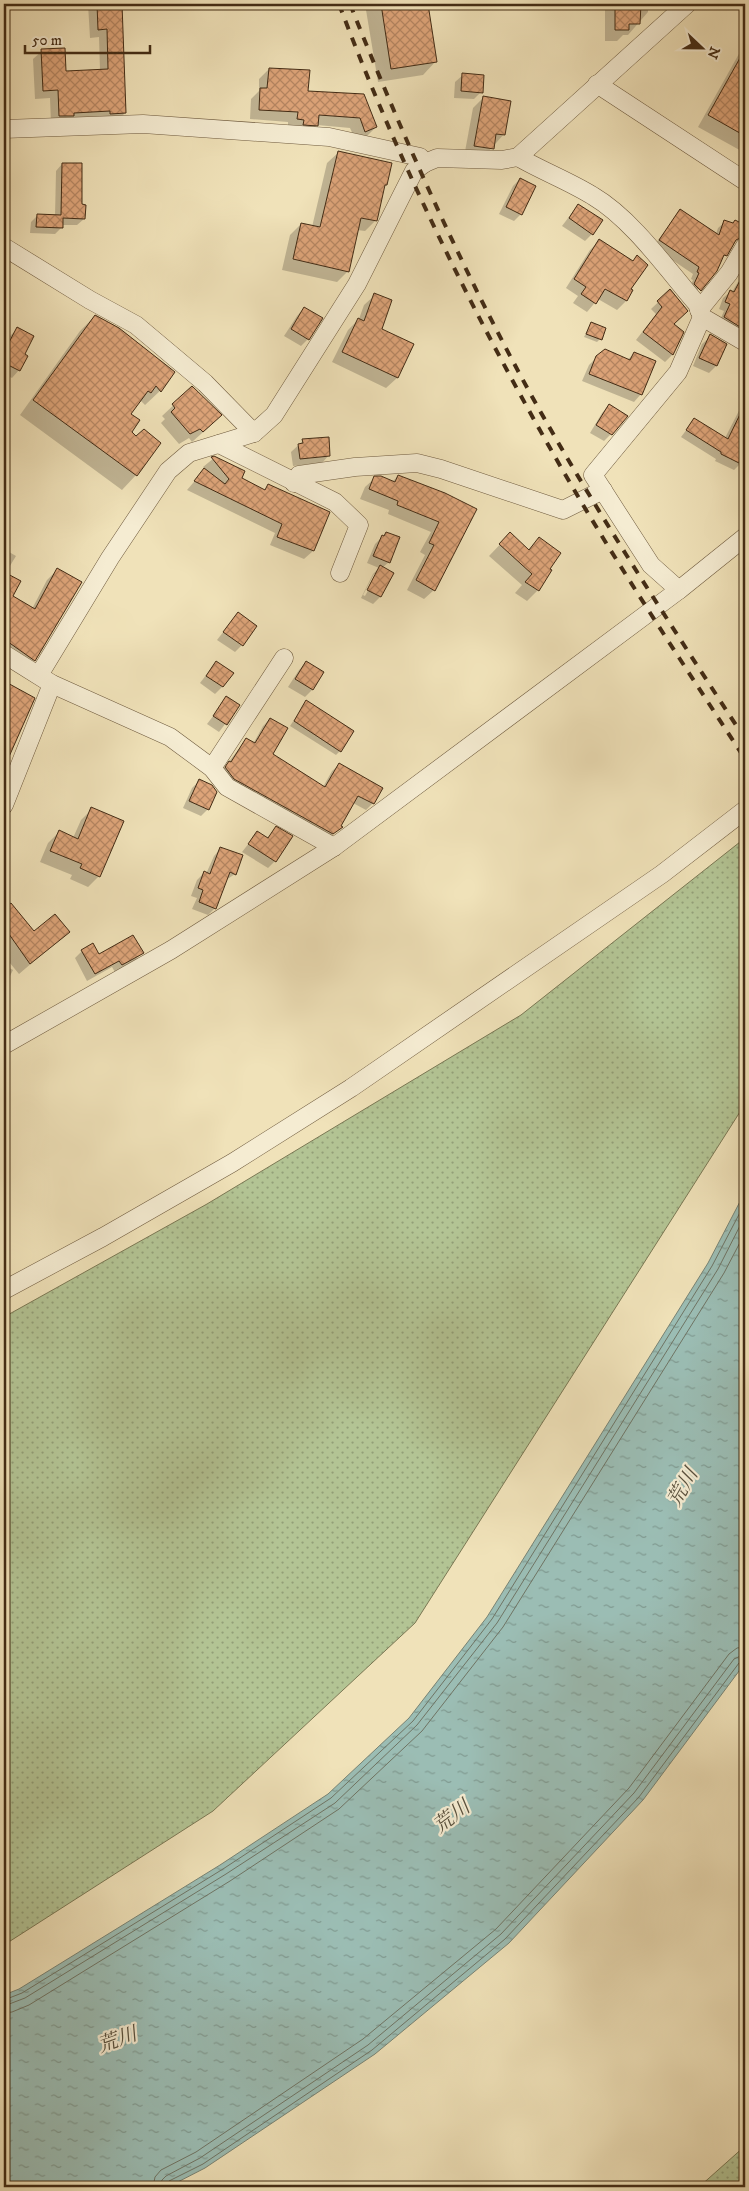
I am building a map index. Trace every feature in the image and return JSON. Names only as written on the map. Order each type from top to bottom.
[{"type":"street","points":[[4,805],[46,679],[110,558],[168,472],[189,454],[254,433],[274,415],[357,284],[414,171],[425,163],[437,158],[502,160],[518,157],[687,4]]},
{"type":"street","points":[[597,84],[745,181]]},
{"type":"street","points":[[4,129],[143,124],[329,137],[420,157],[425,163]]},
{"type":"street","points":[[518,157],[593,196],[623,219],[697,304],[701,314],[745,342]]},
{"type":"street","points":[[679,590],[651,565],[593,475],[678,372],[701,314],[729,274],[745,246]]},
{"type":"street","points":[[4,247],[90,300],[136,325],[205,383],[254,433]]},
{"type":"street","points":[[219,444],[335,502],[359,525],[340,573]]},
{"type":"street","points":[[294,483],[299,475],[355,467],[417,464],[441,469],[563,510],[603,490]]},
{"type":"street","points":[[4,1045],[171,950],[334,847],[679,590],[745,537]]},
{"type":"street","points":[[4,654],[46,679],[170,737],[212,768],[227,787],[334,847]]},
{"type":"street","points":[[212,768],[284,658]]},
{"type":"street","points":[[4,1290],[103,1237],[224,1168],[351,1088],[662,874],[745,810]]},
{"type":"green space","points":[[740,842],[745,848],[745,1104],[415,1623],[213,1811],[4,1945],[4,1317],[207,1204],[521,1015]]},
{"type":"green space","points":[[745,2146],[745,2187],[699,2187]]},
{"type":"water","name":"荒川","points":[[745,1192],[745,1663],[643,1800],[509,1943],[375,2054],[205,2168],[168,2187],[4,2187],[4,1995],[19,1989],[220,1865],[328,1794],[409,1718],[487,1617],[708,1263]]},
{"type":"building","points":[[97,4],[122,4],[126,113],[110,114],[110,111],[74,113],[74,116],[59,116],[58,90],[43,91],[41,49],[65,48],[66,71],[108,69],[107,29],[98,30]]},
{"type":"building","points":[[381,4],[428,4],[437,62],[391,69]]},
{"type":"building","points":[[615,4],[641,4],[640,24],[629,24],[629,30],[615,30]]},
{"type":"building","points":[[745,49],[745,136],[708,115]]},
{"type":"building","points":[[269,68],[310,70],[308,91],[364,94],[377,127],[365,132],[360,118],[319,115],[318,126],[303,125],[304,120],[297,119],[298,112],[259,110],[260,88],[267,88]]},
{"type":"building","points":[[462,73],[484,75],[483,93],[461,91]]},
{"type":"building","points":[[483,96],[511,101],[505,135],[496,134],[494,149],[474,146]]},
{"type":"building","points":[[338,151],[392,163],[377,221],[361,218],[349,272],[293,259],[301,223],[320,227]]},
{"type":"building","points":[[62,163],[82,163],[82,204],[86,205],[85,219],[63,218],[63,228],[36,227],[37,214],[61,215]]},
{"type":"building","points":[[520,178],[536,186],[522,215],[506,207]]},
{"type":"building","points":[[578,204],[603,220],[593,235],[569,218]]},
{"type":"building","points":[[680,209],[719,235],[724,220],[733,223],[735,220],[745,225],[744,236],[736,240],[727,256],[724,255],[717,271],[701,291],[694,284],[699,273],[697,272],[699,267],[659,240]]},
{"type":"building","points":[[599,239],[633,261],[637,255],[648,265],[631,289],[633,290],[627,301],[605,289],[596,304],[581,294],[586,287],[574,279]]},
{"type":"building","points":[[745,271],[745,330],[724,317],[730,304],[725,302],[730,290],[734,292]]},
{"type":"building","points":[[670,289],[688,311],[674,324],[684,332],[673,355],[643,332],[662,307],[657,301]]},
{"type":"building","points":[[374,293],[392,300],[382,329],[414,344],[398,378],[342,352],[358,318],[364,321]]},
{"type":"building","points":[[304,307],[323,318],[309,340],[291,329]]},
{"type":"building","points":[[95,315],[119,328],[175,372],[161,392],[156,386],[151,393],[148,391],[131,414],[140,420],[132,432],[136,436],[144,429],[161,443],[137,476],[33,400]]},
{"type":"building","points":[[591,322],[606,328],[602,340],[586,334]]},
{"type":"building","points":[[17,327],[34,336],[25,354],[28,356],[20,371],[4,363],[4,352]]},
{"type":"building","points":[[710,334],[727,344],[717,366],[699,358]]},
{"type":"building","points":[[605,349],[630,360],[634,352],[656,361],[642,395],[589,374],[596,356]]},
{"type":"building","points":[[192,386],[222,415],[203,432],[200,429],[190,434],[171,412],[175,408],[172,404]]},
{"type":"building","points":[[609,404],[628,416],[612,435],[596,425]]},
{"type":"building","points":[[745,404],[745,466],[721,454],[721,452],[686,430],[694,418],[728,439]]},
{"type":"building","points":[[329,437],[330,456],[300,459],[298,444],[303,443],[302,439]]},
{"type":"building","points":[[214,456],[245,471],[242,478],[265,490],[268,484],[330,512],[314,551],[277,537],[282,524],[194,481],[204,468],[225,484],[229,479],[211,457]]},
{"type":"building","points":[[398,475],[445,493],[477,509],[435,591],[416,580],[434,545],[429,543],[439,522],[397,505],[398,501],[369,489],[374,476],[381,476],[395,482]]},
{"type":"building","points":[[386,532],[400,537],[390,563],[373,556],[382,535],[384,536]]},
{"type":"building","points":[[510,532],[529,550],[539,537],[561,553],[550,569],[552,570],[539,591],[525,582],[532,574],[499,544]]},
{"type":"building","points":[[380,565],[394,573],[381,597],[367,590]]},
{"type":"building","points":[[57,568],[82,582],[35,661],[4,639],[4,572],[21,581],[13,596],[35,609]]},
{"type":"building","points":[[238,612],[257,626],[243,646],[223,632]]},
{"type":"building","points":[[216,661],[234,673],[223,687],[206,676]]},
{"type":"building","points":[[306,661],[324,672],[313,690],[295,679]]},
{"type":"building","points":[[4,681],[35,698],[4,768]]},
{"type":"building","points":[[226,696],[240,705],[227,725],[213,716]]},
{"type":"building","points":[[306,700],[354,731],[341,752],[294,721]]},
{"type":"building","points":[[270,718],[288,728],[273,754],[325,787],[339,763],[383,788],[374,804],[358,796],[341,826],[343,827],[333,834],[234,779],[225,767],[229,761],[231,762],[246,738],[255,743]]},
{"type":"building","points":[[199,779],[212,785],[217,792],[209,810],[189,801]]},
{"type":"building","points":[[91,807],[124,821],[100,877],[80,868],[82,864],[50,851],[59,830],[78,839]]},
{"type":"building","points":[[276,826],[293,836],[276,862],[248,844],[257,831],[268,838]]},
{"type":"building","points":[[220,847],[243,855],[236,875],[230,872],[216,909],[199,902],[203,890],[198,888],[204,871],[210,874]]},
{"type":"building","points":[[11,903],[34,931],[55,914],[70,932],[30,964],[4,927],[4,908]]},
{"type":"building","points":[[133,935],[144,953],[122,965],[119,961],[95,974],[81,950],[93,943],[99,954]]},
{"type":"railway","points":[[339,4],[390,130],[418,192],[477,314],[509,374],[596,527],[745,759]]},
{"type":"railway","points":[[350,4],[434,201],[480,298],[530,393],[608,525],[745,739]]}]
